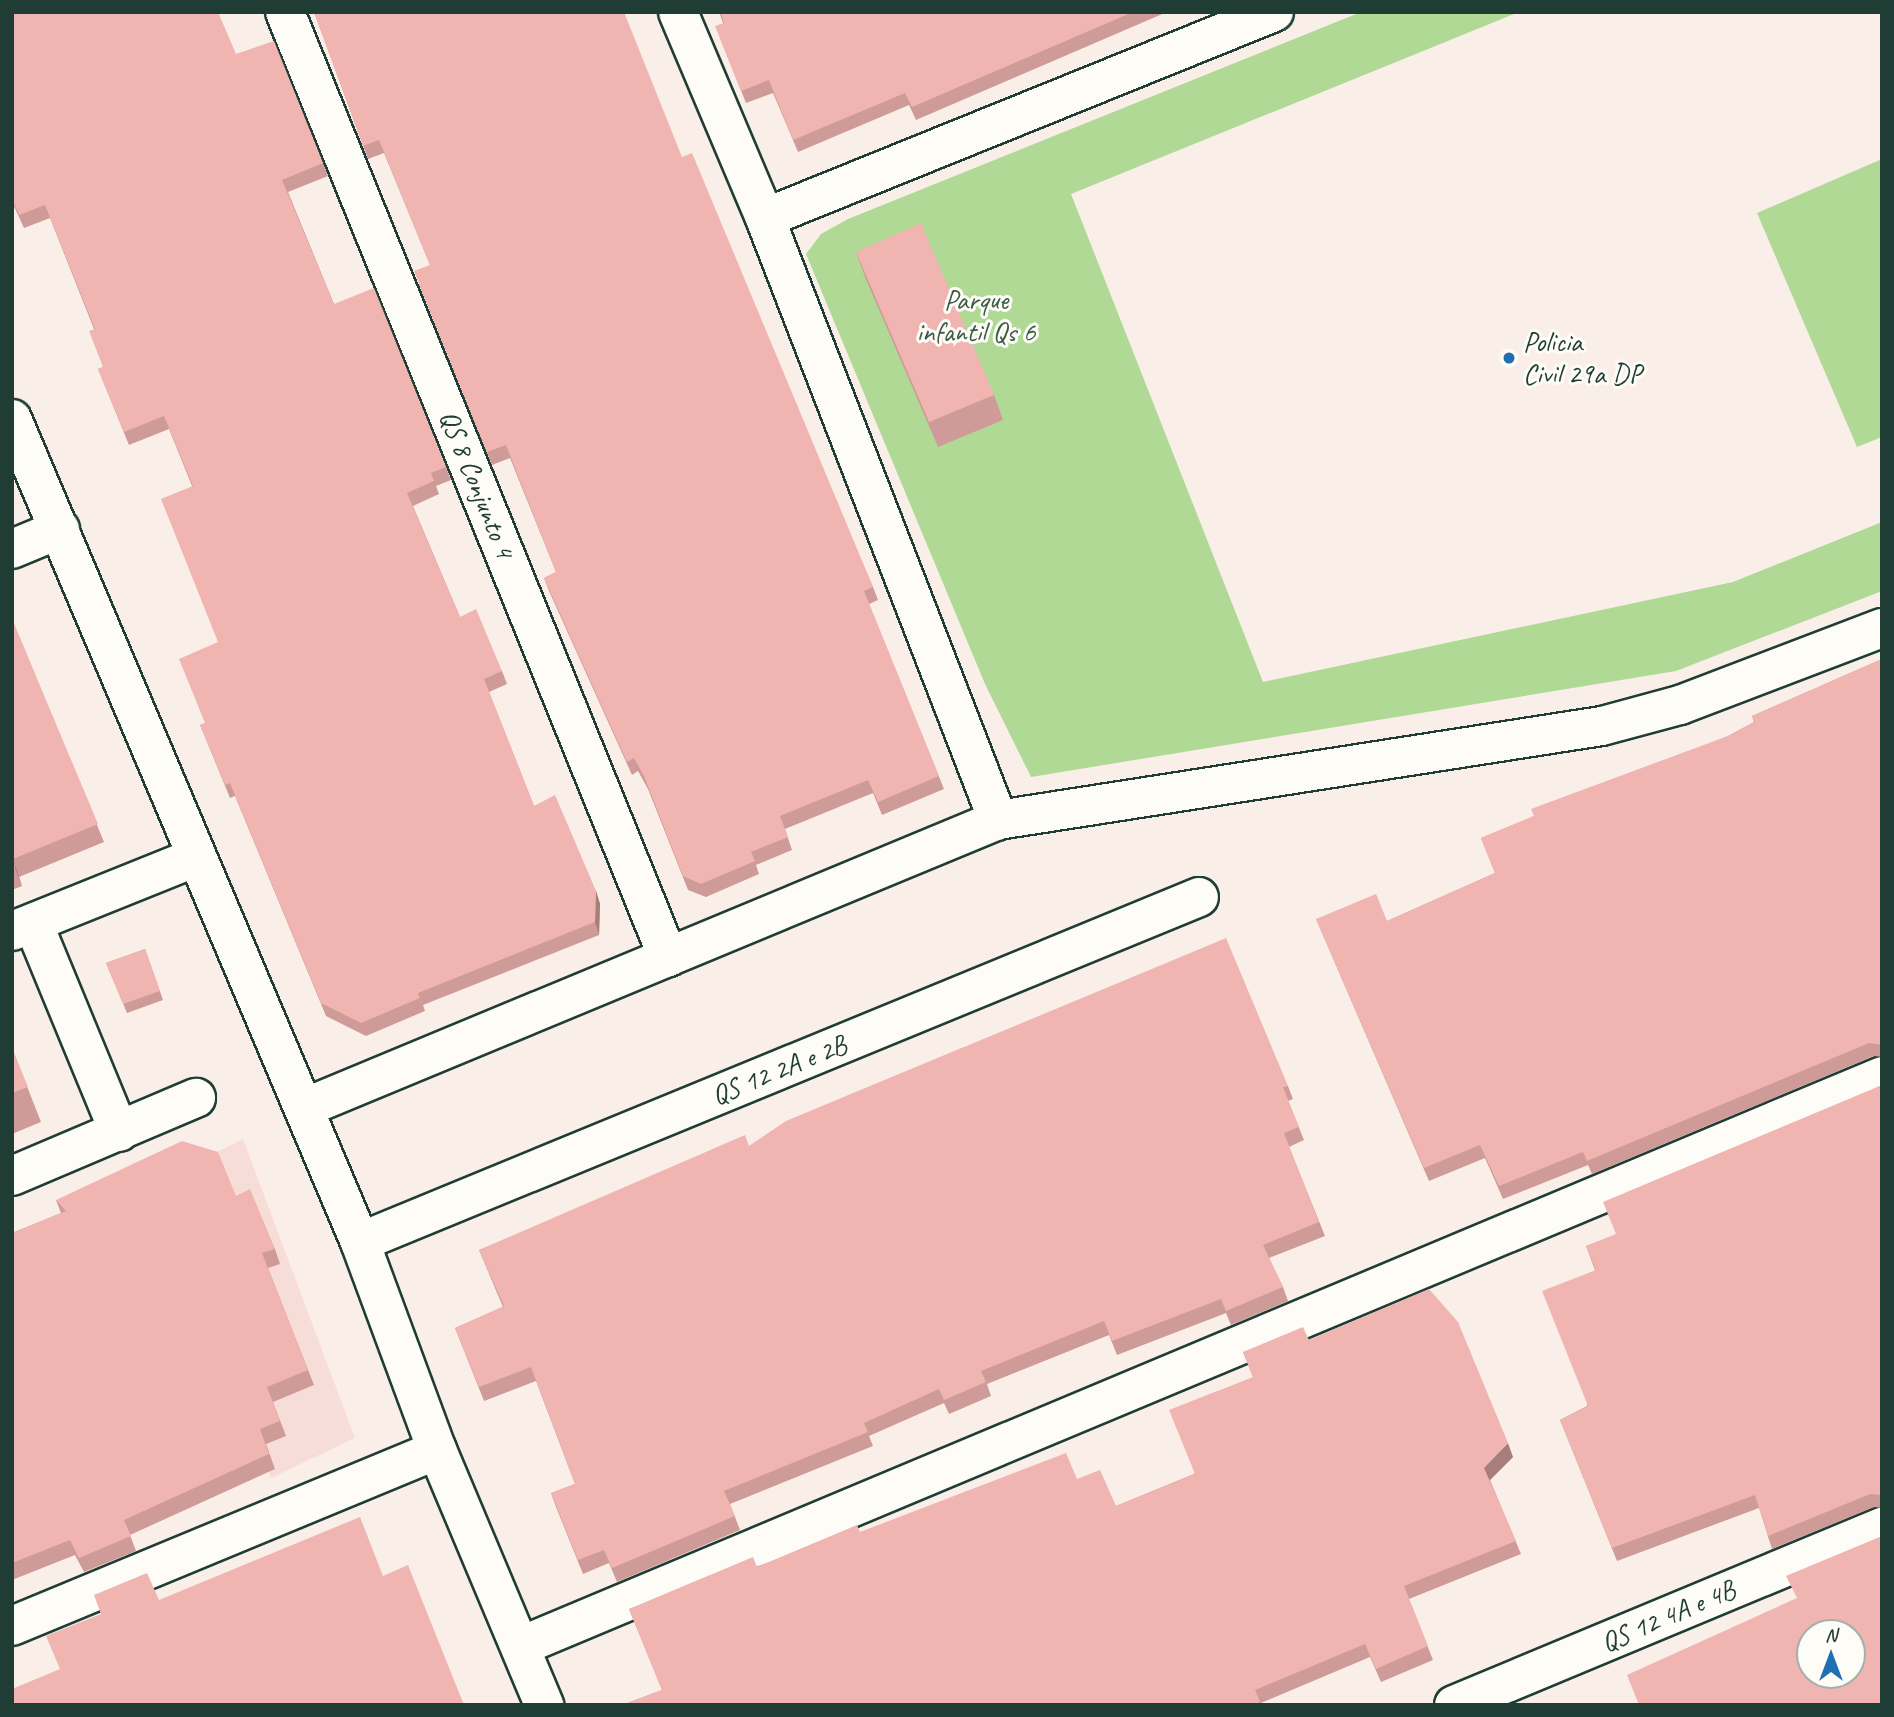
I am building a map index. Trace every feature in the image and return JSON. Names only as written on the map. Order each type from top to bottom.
[{"type":"street","name":"QS 8 Conjunto 4","points":[[285,12],[668,957]]},
{"type":"street","points":[[678,12],[765,218],[998,820]]},
{"type":"street","points":[[765,218],[1273,12]]},
{"type":"street","points":[[12,419],[360,1242],[437,1450],[544,1705]]},
{"type":"street","points":[[12,549],[60,530]]},
{"type":"street","points":[[304,1108],[998,820],[1602,726],[1882,628]]},
{"type":"street","points":[[119,1132],[23,927],[196,857]]},
{"type":"street","name":"QS 12 2A e 2B","points":[[360,1242],[1199,897]]},
{"type":"street","points":[[520,1646],[1882,1076]]},
{"type":"street","points":[[12,1176],[196,1098]]},
{"type":"street","points":[[12,1626],[437,1450]]},
{"type":"street","name":"QS 12 4A e 4B","points":[[1454,1705],[1882,1527]]},
{"type":"shaded area","points":[[243,1139],[355,1438],[271,1478],[152,1184]]},
{"type":"green space","name":"Parque infantil Qs 6","points":[[1361,12],[1519,12],[1071,194],[1263,682],[1733,582],[1882,522],[1882,591],[1676,671],[1031,777],[985,684],[806,254],[821,234],[848,219]]},
{"type":"green space","points":[[1882,159],[1882,437],[1857,447],[1757,213]]},
{"type":"building","points":[[12,12],[218,12],[236,54],[274,41],[323,163],[282,180],[334,304],[374,288],[446,467],[431,473],[434,481],[407,493],[460,617],[476,609],[502,671],[484,679],[534,806],[555,795],[596,891],[595,922],[418,993],[420,998],[361,1023],[321,1003],[230,783],[225,785],[200,725],[205,723],[179,659],[218,642],[161,499],[193,486],[164,416],[124,432],[98,369],[103,367],[89,331],[95,329],[45,205],[19,215],[12,198]]},
{"type":"building","points":[[314,12],[624,12],[682,157],[692,153],[873,587],[864,591],[939,776],[878,802],[868,780],[780,816],[788,837],[751,852],[755,861],[701,884],[683,876],[644,776],[634,758],[627,762],[544,578],[556,572],[506,445],[487,452],[414,271],[430,265],[379,140],[363,146]]},
{"type":"building","points":[[720,12],[1133,12],[912,107],[905,93],[793,140],[769,80],[741,91],[715,26],[724,23]]},
{"type":"building","points":[[921,223],[994,395],[929,422],[856,252]]},
{"type":"building","points":[[12,619],[98,824],[13,859],[15,868],[12,869]]},
{"type":"building","points":[[1882,659],[1882,1045],[1869,1043],[1587,1161],[1583,1152],[1499,1186],[1480,1145],[1424,1168],[1316,919],[1376,894],[1387,921],[1495,873],[1481,838],[1534,816],[1531,809],[1728,736],[1755,722],[1752,716]]},
{"type":"building","points":[[1226,938],[1288,1086],[1283,1087],[1299,1127],[1284,1133],[1319,1222],[1263,1245],[1283,1287],[1226,1311],[1221,1299],[1112,1341],[1104,1321],[981,1371],[986,1382],[944,1400],[939,1389],[864,1423],[868,1432],[724,1491],[735,1516],[612,1568],[604,1550],[578,1560],[551,1493],[575,1484],[531,1367],[479,1387],[455,1328],[504,1306],[479,1250],[745,1135],[749,1146],[786,1121]]},
{"type":"building","points":[[145,949],[160,991],[123,1004],[106,963]]},
{"type":"building","points":[[12,1048],[28,1087],[12,1093]]},
{"type":"building","points":[[1882,1085],[1882,1495],[1870,1494],[1768,1536],[1755,1495],[1612,1548],[1560,1420],[1588,1406],[1542,1291],[1596,1270],[1586,1246],[1616,1234],[1603,1202]]},
{"type":"building","points":[[182,1141],[218,1152],[236,1196],[250,1189],[275,1249],[262,1253],[308,1370],[267,1387],[280,1421],[260,1429],[269,1454],[124,1520],[131,1536],[79,1558],[70,1540],[12,1563],[12,1233],[66,1211],[56,1200]]},
{"type":"building","points":[[1429,1289],[1458,1322],[1508,1443],[1484,1468],[1516,1541],[1404,1586],[1428,1646],[1376,1669],[1365,1644],[1255,1690],[1260,1702],[1253,1705],[622,1705],[662,1690],[629,1609],[753,1557],[757,1567],[857,1525],[860,1532],[1066,1453],[1077,1479],[1100,1470],[1116,1506],[1195,1474],[1169,1410],[1253,1377],[1243,1352],[1303,1327],[1309,1340]]},
{"type":"building","points":[[360,1517],[383,1576],[408,1565],[464,1705],[12,1705],[12,1689],[60,1669],[46,1636],[101,1614],[94,1595],[147,1573],[159,1600]]},
{"type":"building","points":[[1882,1536],[1882,1705],[1639,1705],[1627,1675],[1797,1598],[1786,1576]]},
{"type":"place","name":"Policia Civil 29a DP","points":[[1509,358]]}]
